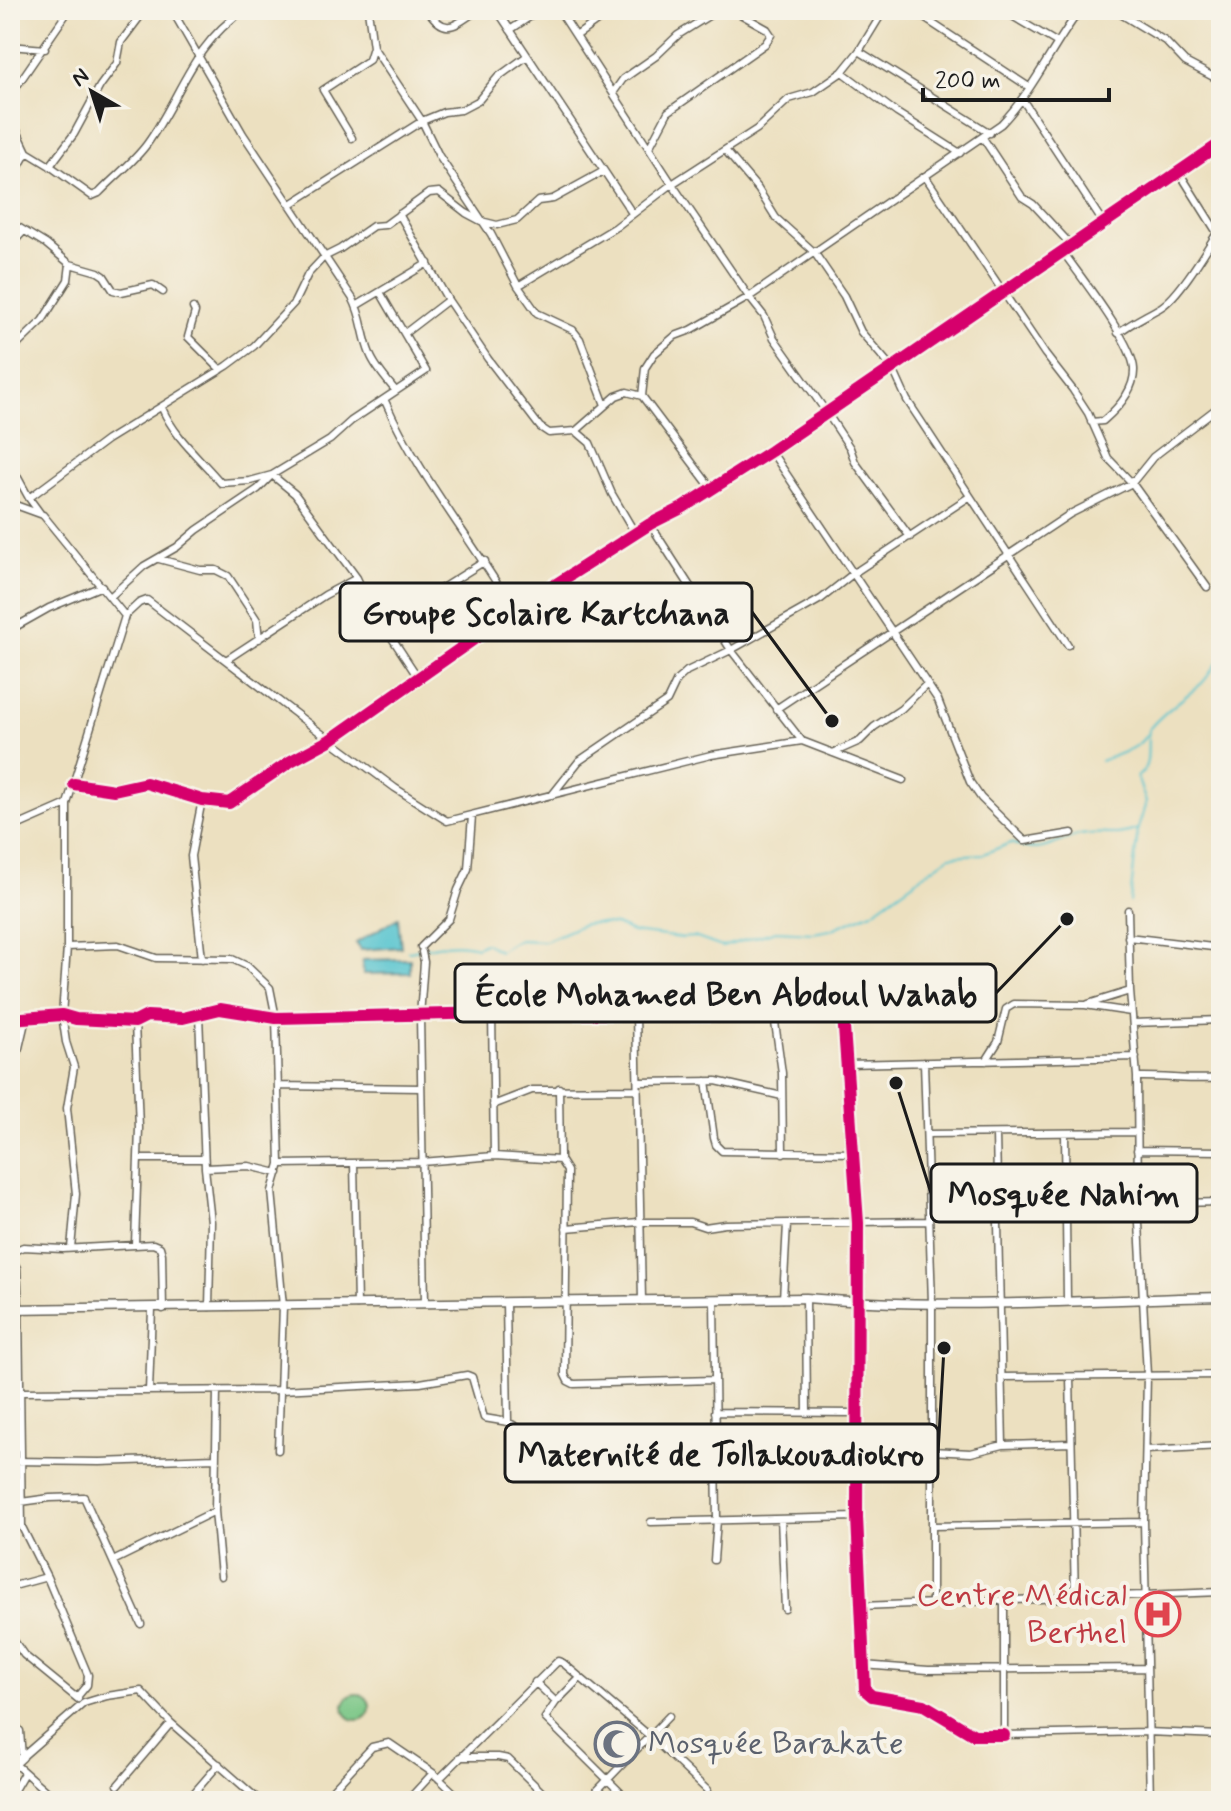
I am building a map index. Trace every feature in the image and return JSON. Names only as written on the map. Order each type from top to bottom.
[{"type":"street","points":[[10,96],[69,10]]},
{"type":"street","points":[[50,166],[74,134],[100,86],[117,63],[121,42],[145,10]]},
{"type":"street","points":[[172,10],[243,134],[356,306],[362,318],[371,358],[395,390]]},
{"type":"street","points":[[10,116],[27,152],[92,196],[99,193],[145,146],[169,111],[199,54],[222,25],[244,10]]},
{"type":"street","points":[[352,138],[323,90],[369,60],[373,47],[368,10]]},
{"type":"street","points":[[428,10],[442,27],[448,27],[478,10]]},
{"type":"street","points":[[497,10],[632,213]]},
{"type":"street","points":[[510,30],[540,10]]},
{"type":"street","points":[[559,10],[672,184],[764,316],[774,338],[850,448],[855,462],[910,537]]},
{"type":"street","points":[[576,36],[612,10]]},
{"type":"street","points":[[613,93],[623,79],[656,56],[678,35],[718,10]]},
{"type":"street","points":[[518,286],[616,227],[672,184],[757,129],[789,99],[813,92],[842,72],[884,10]]},
{"type":"street","points":[[912,10],[1029,87]]},
{"type":"street","points":[[1002,10],[1056,42]]},
{"type":"street","points":[[642,396],[645,368],[654,354],[675,336],[749,297],[986,135],[1015,110],[1056,42],[1080,10]]},
{"type":"street","points":[[1114,10],[1165,41],[1185,62],[1221,81]]},
{"type":"street","points":[[649,148],[668,112],[765,44],[771,35],[739,11]]},
{"type":"street","points":[[10,46],[45,49]]},
{"type":"street","points":[[373,47],[422,121],[439,156],[491,234],[518,286],[537,313],[573,330],[580,339],[605,405]]},
{"type":"street","points":[[859,51],[986,135],[1022,197],[1033,204],[1072,246]]},
{"type":"street","points":[[291,204],[422,121],[444,112],[461,110],[478,101],[498,77],[527,56]]},
{"type":"street","points":[[842,72],[897,113],[960,153]]},
{"type":"street","points":[[1022,99],[1104,224]]},
{"type":"street","points":[[74,784],[114,790],[146,783],[202,800],[229,803],[291,761],[330,740],[514,611],[771,451],[1221,143]]},
{"type":"street","points":[[725,150],[758,189],[776,218],[814,252],[844,296],[861,332],[893,369],[907,400],[1068,645]]},
{"type":"street","points":[[10,182],[27,152]]},
{"type":"street","points":[[29,498],[107,440],[162,408],[254,346],[294,303],[308,274],[324,257],[373,226],[385,225],[429,193],[439,192],[481,221],[497,225],[517,220],[538,201],[553,199],[604,171]]},
{"type":"street","points":[[1118,333],[1140,316],[1162,307],[1219,236],[1179,172]]},
{"type":"street","points":[[925,176],[1073,390],[1108,458],[1132,483],[1207,587]]},
{"type":"street","points":[[399,214],[448,300],[540,427],[549,433],[576,431],[616,396],[627,392],[642,396],[712,489]]},
{"type":"street","points":[[10,222],[46,244],[70,264],[98,272],[113,290],[121,292],[153,285],[163,292]]},
{"type":"street","points":[[491,234],[497,225]]},
{"type":"street","points":[[10,246],[24,231]]},
{"type":"street","points":[[1063,252],[1129,351],[1134,369],[1129,394],[1103,421],[1091,422]]},
{"type":"street","points":[[356,306],[428,263]]},
{"type":"street","points":[[70,264],[71,275]]},
{"type":"street","points":[[10,352],[38,327],[71,275],[82,269]]},
{"type":"street","points":[[110,597],[144,566],[159,559],[236,505],[272,475],[330,440],[351,421],[426,371],[380,292]]},
{"type":"street","points":[[405,333],[448,300]]},
{"type":"street","points":[[193,308],[195,312],[188,337],[221,370]]},
{"type":"street","points":[[385,401],[434,492],[485,561],[514,611]]},
{"type":"street","points":[[776,709],[895,633],[1070,514],[1132,483],[1153,457],[1221,405]]},
{"type":"street","points":[[162,408],[181,442],[202,459],[221,483],[250,481],[272,475]]},
{"type":"street","points":[[576,431],[590,443],[612,494],[635,533]]},
{"type":"street","points":[[10,442],[12,467],[29,498],[125,616]]},
{"type":"street","points":[[771,451],[927,684],[947,718],[970,782],[1025,841],[1072,833]]},
{"type":"street","points":[[272,475],[295,494],[357,578],[383,625],[419,679]]},
{"type":"street","points":[[552,795],[579,761],[667,701],[677,680],[687,671],[821,599],[854,573],[969,497]]},
{"type":"street","points":[[10,503],[43,515]]},
{"type":"street","points":[[650,524],[731,650],[802,741],[903,780]]},
{"type":"street","points":[[159,559],[200,570],[216,570],[228,576],[257,620],[259,639]]},
{"type":"street","points":[[383,625],[485,561]]},
{"type":"street","points":[[226,660],[325,595],[357,578]]},
{"type":"street","points":[[10,630],[49,608],[102,586]]},
{"type":"street","points":[[71,1248],[76,1194],[67,1108],[74,1067],[62,1027],[67,947],[67,804],[125,616],[139,603],[147,600],[395,788],[447,821],[711,755],[802,741]]},
{"type":"street","points":[[833,753],[869,735],[874,727],[901,709],[927,684]]},
{"type":"street","points":[[202,800],[191,856],[202,959]]},
{"type":"street","points":[[10,829],[67,804]]},
{"type":"street","points":[[425,1303],[420,1016],[424,975],[421,949],[449,919],[468,869],[472,816]]},
{"type":"street","points":[[1128,910],[1147,1375],[1144,1522],[1150,1801]]},
{"type":"street","points":[[1128,937],[1221,948]]},
{"type":"street","points":[[67,947],[118,945],[156,958],[232,959],[247,966],[270,988],[276,1018],[280,1164],[272,1191],[283,1306],[278,1450]]},
{"type":"street","points":[[1085,1005],[1130,991]]},
{"type":"street","points":[[986,1061],[998,1042],[1006,1009],[1014,1004],[1085,1005],[1131,1012]]},
{"type":"street","points":[[10,1019],[62,1015],[85,1020],[135,1022],[147,1016],[183,1018],[220,1009],[276,1018],[492,1013],[774,1015],[837,1011],[843,1014],[858,1223],[857,1517],[865,1690],[868,1694],[924,1705],[974,1735],[1147,1732],[1221,1735]]},
{"type":"street","points":[[492,1013],[494,1156]]},
{"type":"street","points":[[636,1014],[642,1300]]},
{"type":"street","points":[[199,1015],[204,1159],[211,1222],[209,1307]]},
{"type":"street","points":[[774,1015],[781,1061],[783,1153]]},
{"type":"street","points":[[10,1086],[26,1018]]},
{"type":"street","points":[[1133,1023],[1221,1020]]},
{"type":"street","points":[[135,1022],[138,1159],[135,1244]]},
{"type":"street","points":[[848,1064],[1136,1057]]},
{"type":"street","points":[[924,1062],[932,1303],[932,1603]]},
{"type":"street","points":[[1137,1077],[1221,1078]]},
{"type":"street","points":[[493,1105],[532,1090],[706,1081],[782,1096]]},
{"type":"street","points":[[706,1081],[714,1138],[722,1151],[854,1153]]},
{"type":"street","points":[[278,1086],[421,1088]]},
{"type":"street","points":[[559,1088],[560,1160],[567,1171],[565,1375],[568,1381],[574,1384],[713,1380]]},
{"type":"street","points":[[927,1134],[1137,1132]]},
{"type":"street","points":[[1065,1133],[1067,1300]]},
{"type":"street","points":[[996,1135],[1003,1445]]},
{"type":"street","points":[[1137,1150],[1221,1151]]},
{"type":"street","points":[[280,1164],[422,1162],[494,1156],[560,1160]]},
{"type":"street","points":[[138,1159],[204,1159]]},
{"type":"street","points":[[354,1163],[357,1305]]},
{"type":"street","points":[[205,1168],[249,1166],[278,1173]]},
{"type":"street","points":[[1138,1204],[1221,1202]]},
{"type":"street","points":[[566,1228],[639,1222],[690,1222],[705,1227],[725,1224],[929,1221]]},
{"type":"street","points":[[783,1299],[787,1224]]},
{"type":"street","points":[[77,1697],[87,1685],[88,1675],[47,1577],[22,1527],[21,1392],[15,1309],[17,1268],[10,1255],[23,1247],[153,1244],[160,1247],[162,1254],[163,1309]]},
{"type":"street","points":[[15,1309],[806,1298],[856,1303],[932,1303],[1221,1297]]},
{"type":"street","points":[[806,1298],[807,1413]]},
{"type":"street","points":[[714,1301],[713,1380],[717,1457],[714,1560]]},
{"type":"street","points":[[506,1302],[508,1422]]},
{"type":"street","points":[[149,1391],[152,1309]]},
{"type":"street","points":[[21,1392],[281,1390],[420,1383],[467,1375],[472,1377],[475,1384],[482,1416],[508,1422],[562,1453],[577,1456],[971,1453],[1003,1445],[1071,1443]]},
{"type":"street","points":[[1003,1377],[1221,1375]]},
{"type":"street","points":[[1070,1377],[1075,1598]]},
{"type":"street","points":[[217,1390],[215,1511],[221,1576]]},
{"type":"street","points":[[715,1412],[857,1413]]},
{"type":"street","points":[[1146,1450],[1221,1446]]},
{"type":"street","points":[[10,1461],[215,1458]]},
{"type":"street","points":[[21,1502],[84,1497],[141,1624]]},
{"type":"street","points":[[1221,1498],[1221,1749]]},
{"type":"street","points":[[113,1561],[215,1511]]},
{"type":"street","points":[[651,1522],[857,1517]]},
{"type":"street","points":[[781,1519],[785,1609]]},
{"type":"street","points":[[932,1526],[1144,1522]]},
{"type":"street","points":[[10,1527],[22,1527]]},
{"type":"street","points":[[10,1587],[47,1577]]},
{"type":"street","points":[[861,1606],[1221,1592]]},
{"type":"street","points":[[1004,1601],[1004,1735]]},
{"type":"street","points":[[10,1635],[24,1655],[84,1703]]},
{"type":"street","points":[[407,1801],[460,1757],[558,1661],[651,1737],[707,1790]]},
{"type":"street","points":[[863,1665],[928,1670],[1147,1668]]},
{"type":"street","points":[[580,1678],[545,1718],[629,1801]]},
{"type":"street","points":[[535,1682],[556,1702]]},
{"type":"street","points":[[15,1763],[84,1703],[141,1691],[171,1723],[260,1801]]},
{"type":"street","points":[[587,1801],[669,1716]]},
{"type":"street","points":[[10,1717],[20,1731],[15,1763]]},
{"type":"street","points":[[118,1785],[171,1723]]},
{"type":"street","points":[[322,1801],[372,1747],[381,1743],[389,1743],[436,1776],[463,1801]]},
{"type":"street","points":[[460,1757],[508,1759],[551,1801]]},
{"type":"street","points":[[15,1763],[57,1801]]},
{"type":"street","points":[[187,1801],[219,1764]]},
{"type":"street","points":[[10,1797],[24,1773]]},
{"type":"green space","points":[[357,1694],[366,1698],[370,1707],[366,1716],[357,1720],[348,1716],[344,1707],[348,1698]]},
{"type":"water","points":[[398,918],[401,947],[361,950],[356,943]]},
{"type":"water","points":[[410,959],[410,973],[363,974],[362,960]]},
{"type":"waterway","points":[[1150,728],[1201,684],[1221,659]]},
{"type":"waterway","points":[[408,951],[451,944],[476,947],[485,943],[499,951],[517,940],[545,941],[584,924],[595,923],[616,925],[632,932],[694,937],[722,947],[776,931],[813,933],[830,930],[872,912],[950,856],[983,854],[1011,843],[1032,849],[1047,847],[1080,835],[1138,829],[1146,802],[1137,777],[1147,762],[1149,730]]},
{"type":"waterway","points":[[1101,761],[1133,748],[1147,734]]},
{"type":"waterway","points":[[1130,902],[1138,829]]},
{"type":"cycle path","points":[[74,784],[114,790],[146,783],[202,800],[229,803],[291,761],[330,740],[514,611],[771,451],[1221,143]]},
{"type":"cycle path","points":[[10,1019],[62,1015],[76,1019],[135,1022],[147,1016],[183,1018],[220,1009],[276,1018],[492,1013],[774,1015],[837,1011],[843,1014],[858,1223],[857,1517],[865,1690],[872,1696],[924,1705],[974,1735],[1004,1735]]},
{"type":"place","name":"Groupe Scolaire Kartchana","points":[[832,721]]},
{"type":"place","name":"École Mohamed Ben Abdoul Wahab","points":[[1067,919]]},
{"type":"place","name":"Mosquée Nahim","points":[[896,1083]]},
{"type":"place","name":"Maternité de Tollakouadiokro","points":[[944,1348]]},
{"type":"place","name":"Centre Médical Berthel","points":[[1158,1614]]},
{"type":"place","name":"Mosquée Barakate","points":[[617,1744]]}]
